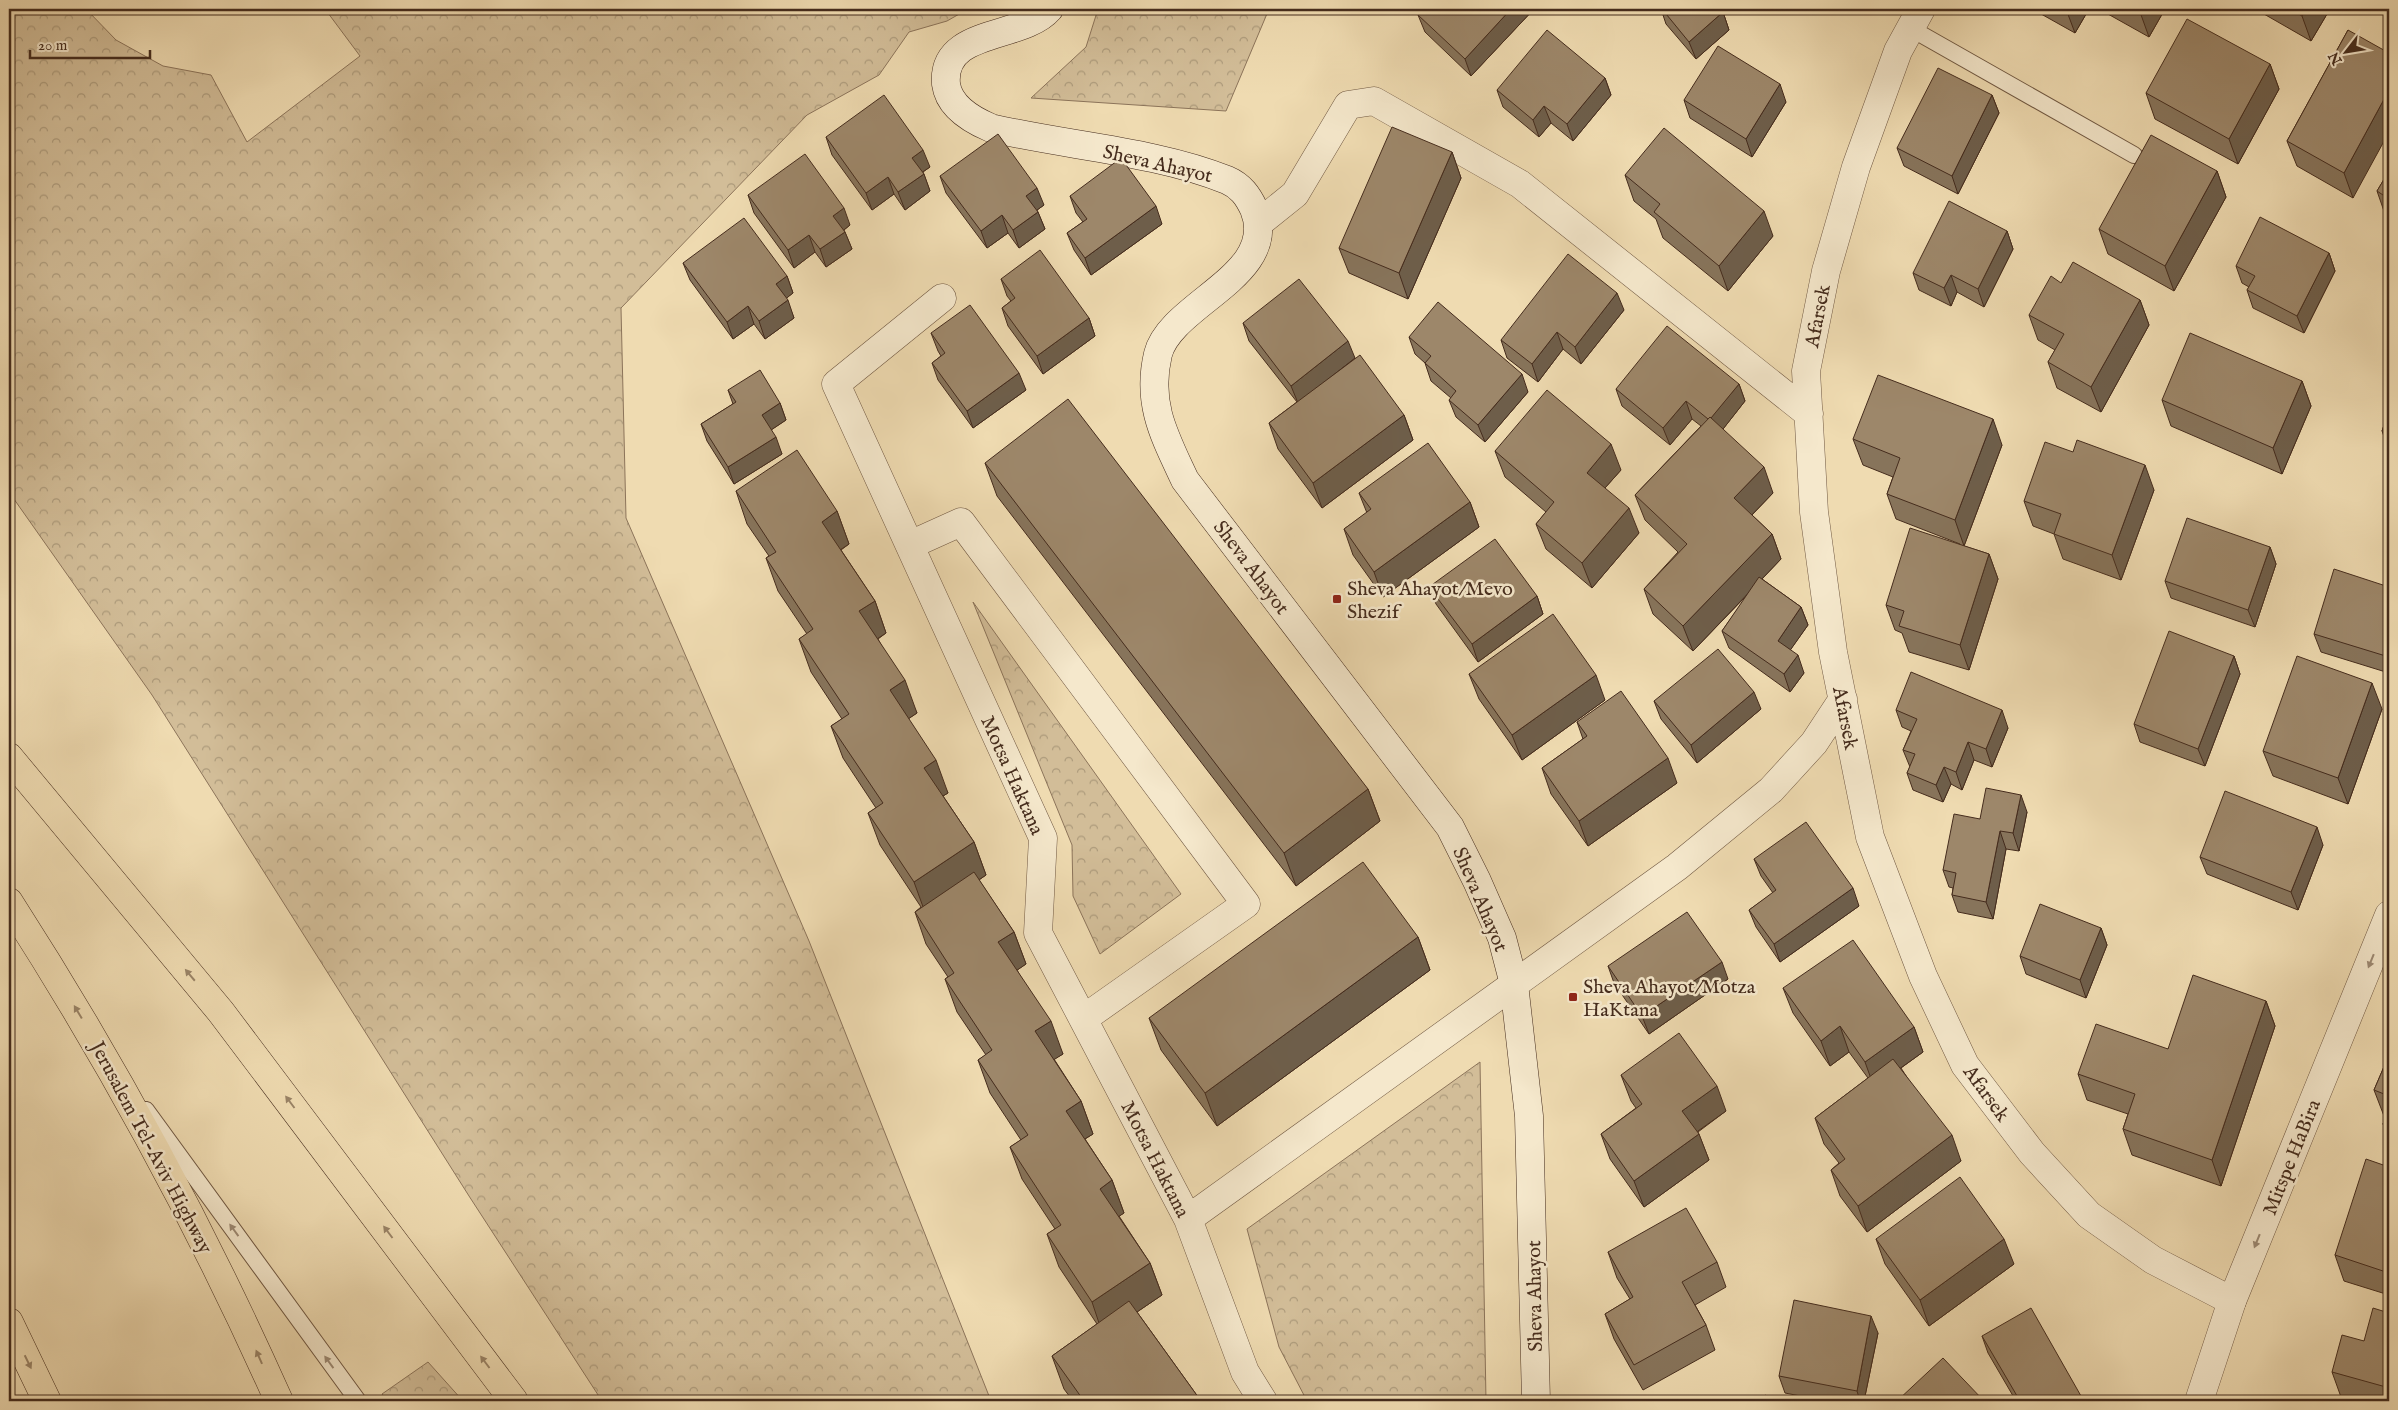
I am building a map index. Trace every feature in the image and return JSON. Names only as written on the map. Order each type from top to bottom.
[{"type":"highway","points":[[9,757],[221,1012],[514,1401]]},
{"type":"highway","name":"Jerusalem Tel-Aviv Highway","points":[[9,902],[92,1036],[193,1217],[280,1401]]},
{"type":"highway","points":[[9,1322],[47,1401]]},
{"type":"street","name":"Sheva Ahayot","points":[[1049,9],[1032,22],[970,43],[956,53],[948,64],[946,76],[950,94],[962,111],[975,121],[991,128],[1187,166],[1229,181],[1247,194],[1259,223],[1256,246],[1238,270],[1211,298],[1172,329],[1159,353],[1153,390],[1161,429],[1185,480],[1450,827],[1478,881],[1502,938],[1514,984],[1529,1116],[1536,1401]]},
{"type":"street","name":"Afarsek","points":[[1916,18],[1898,51],[1860,158],[1826,271],[1806,371],[1814,512],[1832,652],[1870,837],[1923,976],[1965,1065],[2032,1153],[2089,1215],[2153,1260],[2232,1301]]},
{"type":"street","points":[[1259,223],[1295,194],[1348,105],[1374,101],[1520,184],[1808,414]]},
{"type":"street","name":"Motsa Haktana","points":[[942,298],[836,384],[1043,838],[1038,933],[1188,1218],[1245,1372],[1263,1401]]},
{"type":"street","points":[[910,545],[961,522],[1246,904],[1083,1019]]},
{"type":"street","points":[[1188,1218],[1677,867],[1771,790],[1814,743],[1843,699]]},
{"type":"street","name":"Mitspe HaBira","points":[[2199,1401],[2232,1301],[2389,915]]},
{"type":"lane","points":[[1916,18],[2134,155]]},
{"type":"lane","points":[[92,1036],[358,1401]]},
{"type":"green space","points":[[9,9],[86,9],[116,40],[163,66],[211,75],[247,142],[360,56],[325,9],[968,9],[947,21],[909,32],[879,75],[807,115],[621,308],[626,518],[809,941],[991,1401],[602,1401],[469,1196],[152,695],[9,492]]},
{"type":"green space","points":[[1098,9],[1269,9],[1226,111],[1031,98],[1086,47]]},
{"type":"green space","points":[[973,602],[1181,894],[1100,954],[1073,896],[1072,845]]},
{"type":"green space","points":[[1480,1062],[1486,1401],[1307,1401],[1279,1347],[1247,1229]]},
{"type":"green space","points":[[428,1362],[463,1401],[387,1401],[382,1394]]},
{"type":"building","points":[[1424,9],[1511,9],[1465,59],[1418,15]]},
{"type":"building","points":[[1662,9],[1720,9],[1723,12],[1689,42]]},
{"type":"building","points":[[2290,9],[2306,9],[2302,16]]},
{"type":"building","points":[[2187,19],[2270,64],[2229,139],[2146,93]]},
{"type":"building","points":[[1547,30],[1605,78],[1567,124],[1544,106],[1533,120],[1497,90]]},
{"type":"building","points":[[2348,30],[2389,53],[2389,90],[2344,173],[2287,141]]},
{"type":"building","points":[[1718,46],[1780,84],[1746,139],[1684,100]]},
{"type":"building","points":[[1938,68],[1992,95],[1952,176],[1897,148]]},
{"type":"building","points":[[884,95],[923,150],[912,158],[924,174],[898,192],[888,177],[866,193],[826,137]]},
{"type":"building","points":[[1392,127],[1452,152],[1399,273],[1339,248]]},
{"type":"building","points":[[1664,128],[1764,211],[1719,266],[1654,212],[1660,204],[1625,175]]},
{"type":"building","points":[[998,134],[1037,188],[1026,196],[1038,212],[1013,230],[1002,215],[981,231],[940,176]]},
{"type":"building","points":[[2151,135],[2217,171],[2165,266],[2099,229]]},
{"type":"building","points":[[805,154],[844,208],[833,216],[845,232],[820,249],[809,235],[788,250],[748,195]]},
{"type":"building","points":[[1121,158],[1156,206],[1085,258],[1067,233],[1087,219],[1070,196]]},
{"type":"building","points":[[2389,171],[2389,199],[2377,191]]},
{"type":"building","points":[[1949,201],[2007,231],[1978,289],[1951,275],[1944,288],[1913,273]]},
{"type":"building","points":[[2260,217],[2329,253],[2297,316],[2247,290],[2255,276],[2236,266]]},
{"type":"building","points":[[744,218],[787,276],[776,284],[788,300],[759,321],[748,306],[727,322],[683,263]]},
{"type":"building","points":[[1040,250],[1089,318],[1037,356],[1002,308],[1015,298],[1001,279]]},
{"type":"building","points":[[1568,254],[1617,293],[1575,347],[1557,332],[1532,364],[1501,340]]},
{"type":"building","points":[[2073,262],[2140,300],[2091,387],[2048,362],[2064,334],[2029,315],[2051,276],[2061,283]]},
{"type":"building","points":[[1299,279],[1348,341],[1291,386],[1243,323]]},
{"type":"building","points":[[1438,302],[1522,374],[1478,425],[1449,400],[1456,391],[1425,363],[1431,356],[1409,337]]},
{"type":"building","points":[[970,305],[1019,373],[967,411],[932,363],[945,353],[931,333]]},
{"type":"building","points":[[1667,326],[1739,384],[1711,418],[1708,419],[1686,401],[1663,428],[1616,389]]},
{"type":"building","points":[[2190,333],[2302,381],[2273,448],[2162,400]]},
{"type":"building","points":[[1360,355],[1404,415],[1313,483],[1269,423]]},
{"type":"building","points":[[760,370],[780,403],[762,415],[776,437],[728,467],[701,424],[736,402],[728,390]]},
{"type":"building","points":[[1878,375],[1993,419],[1955,520],[1887,494],[1900,458],[1853,439]]},
{"type":"building","points":[[1547,390],[1611,444],[1587,473],[1629,508],[1582,563],[1536,524],[1554,502],[1495,451]]},
{"type":"building","points":[[1068,399],[1368,789],[1284,853],[985,463]]},
{"type":"building","points":[[2389,411],[2389,433],[2382,431]]},
{"type":"building","points":[[1710,417],[1764,467],[1734,498],[1772,534],[1683,626],[1644,589],[1687,544],[1635,495]]},
{"type":"building","points":[[2077,440],[2145,465],[2112,555],[2054,534],[2061,514],[2024,501],[2045,442],[2073,452]]},
{"type":"building","points":[[1428,443],[1470,502],[1374,572],[1344,529],[1371,509],[1359,493]]},
{"type":"building","points":[[797,450],[837,511],[822,522],[875,601],[859,611],[905,680],[890,690],[936,760],[924,768],[974,842],[914,882],[868,813],[883,803],[831,726],[849,714],[799,639],[813,629],[766,558],[776,552],[736,491]]},
{"type":"building","points":[[2187,518],[2270,547],[2248,610],[2165,581]]},
{"type":"building","points":[[1910,528],[1989,554],[1960,645],[1899,626],[1904,611],[1886,605]]},
{"type":"building","points":[[1495,539],[1537,596],[1472,644],[1429,587]]},
{"type":"building","points":[[2334,569],[2389,587],[2389,657],[2314,634]]},
{"type":"building","points":[[1759,577],[1801,607],[1778,641],[1798,655],[1784,674],[1722,631]]},
{"type":"building","points":[[1553,614],[1596,675],[1512,735],[1469,674]]},
{"type":"building","points":[[2169,631],[2234,656],[2198,749],[2134,724]]},
{"type":"building","points":[[1718,649],[1754,692],[1691,745],[1654,701]]},
{"type":"building","points":[[2297,656],[2372,683],[2338,778],[2263,751]]},
{"type":"building","points":[[1911,672],[2002,710],[1986,749],[1968,742],[1956,772],[1944,767],[1936,785],[1907,773],[1915,754],[1903,750],[1917,719],[1896,710]]},
{"type":"building","points":[[1621,691],[1668,758],[1579,821],[1542,768],[1587,736],[1577,722]]},
{"type":"building","points":[[1986,788],[2021,795],[2013,833],[2000,831],[1986,902],[1952,895],[1956,873],[1943,870],[1954,814],[1980,819]]},
{"type":"building","points":[[2225,791],[2317,827],[2291,892],[2200,857]]},
{"type":"building","points":[[1806,822],[1853,888],[1774,944],[1749,910],[1776,890],[1754,859]]},
{"type":"building","points":[[1363,862],[1418,937],[1205,1093],[1149,1018]]},
{"type":"building","points":[[974,872],[1014,932],[998,942],[1051,1021],[1035,1031],[1081,1101],[1066,1111],[1112,1180],[1100,1189],[1150,1263],[1092,1302],[1047,1234],[1061,1225],[1010,1147],[1028,1135],[978,1060],[992,1050],[945,979],[954,973],[915,912]]},
{"type":"building","points":[[2040,904],[2101,928],[2080,980],[2020,956]]},
{"type":"building","points":[[1687,912],[1722,962],[1642,1016],[1608,966]]},
{"type":"building","points":[[1853,940],[1914,1027],[1865,1062],[1840,1026],[1821,1041],[1783,988]]},
{"type":"building","points":[[2193,975],[2266,1001],[2212,1160],[2123,1129],[2135,1094],[2078,1074],[2096,1024],[2168,1049]]},
{"type":"building","points":[[1679,1033],[1717,1086],[1682,1111],[1699,1134],[1634,1181],[1601,1134],[1642,1104],[1621,1075]]},
{"type":"building","points":[[2389,1055],[2389,1096],[2374,1090]]},
{"type":"building","points":[[1893,1059],[1952,1135],[1858,1206],[1831,1170],[1845,1159],[1815,1118]]},
{"type":"building","points":[[2389,1108],[2389,1127],[2383,1124]]},
{"type":"building","points":[[2366,1159],[2389,1167],[2389,1273],[2335,1255]]},
{"type":"building","points":[[1960,1177],[2004,1239],[1920,1300],[1876,1239]]},
{"type":"building","points":[[1686,1208],[1717,1262],[1682,1282],[1706,1325],[1634,1365],[1605,1314],[1633,1297],[1608,1252]]},
{"type":"building","points":[[1794,1300],[1871,1316],[1857,1391],[1779,1376]]},
{"type":"building","points":[[1129,1301],[1201,1401],[1084,1401],[1052,1356]]},
{"type":"building","points":[[2031,1308],[2081,1396],[2071,1401],[2020,1401],[1982,1336]]},
{"type":"building","points":[[2373,1308],[2389,1313],[2389,1401],[2382,1401],[2386,1387],[2332,1372],[2342,1335],[2364,1341]]},
{"type":"building","points":[[1943,1358],[1984,1401],[1897,1401]]},
{"type":"building","points":[[1766,1395],[1770,1401],[1756,1401]]},
{"type":"place","name":"Sheva Ahayot/Mevo Shezif","points":[[1337,599]]},
{"type":"place","name":"Sheva Ahayot/Motza HaKtana","points":[[1573,997]]}]
